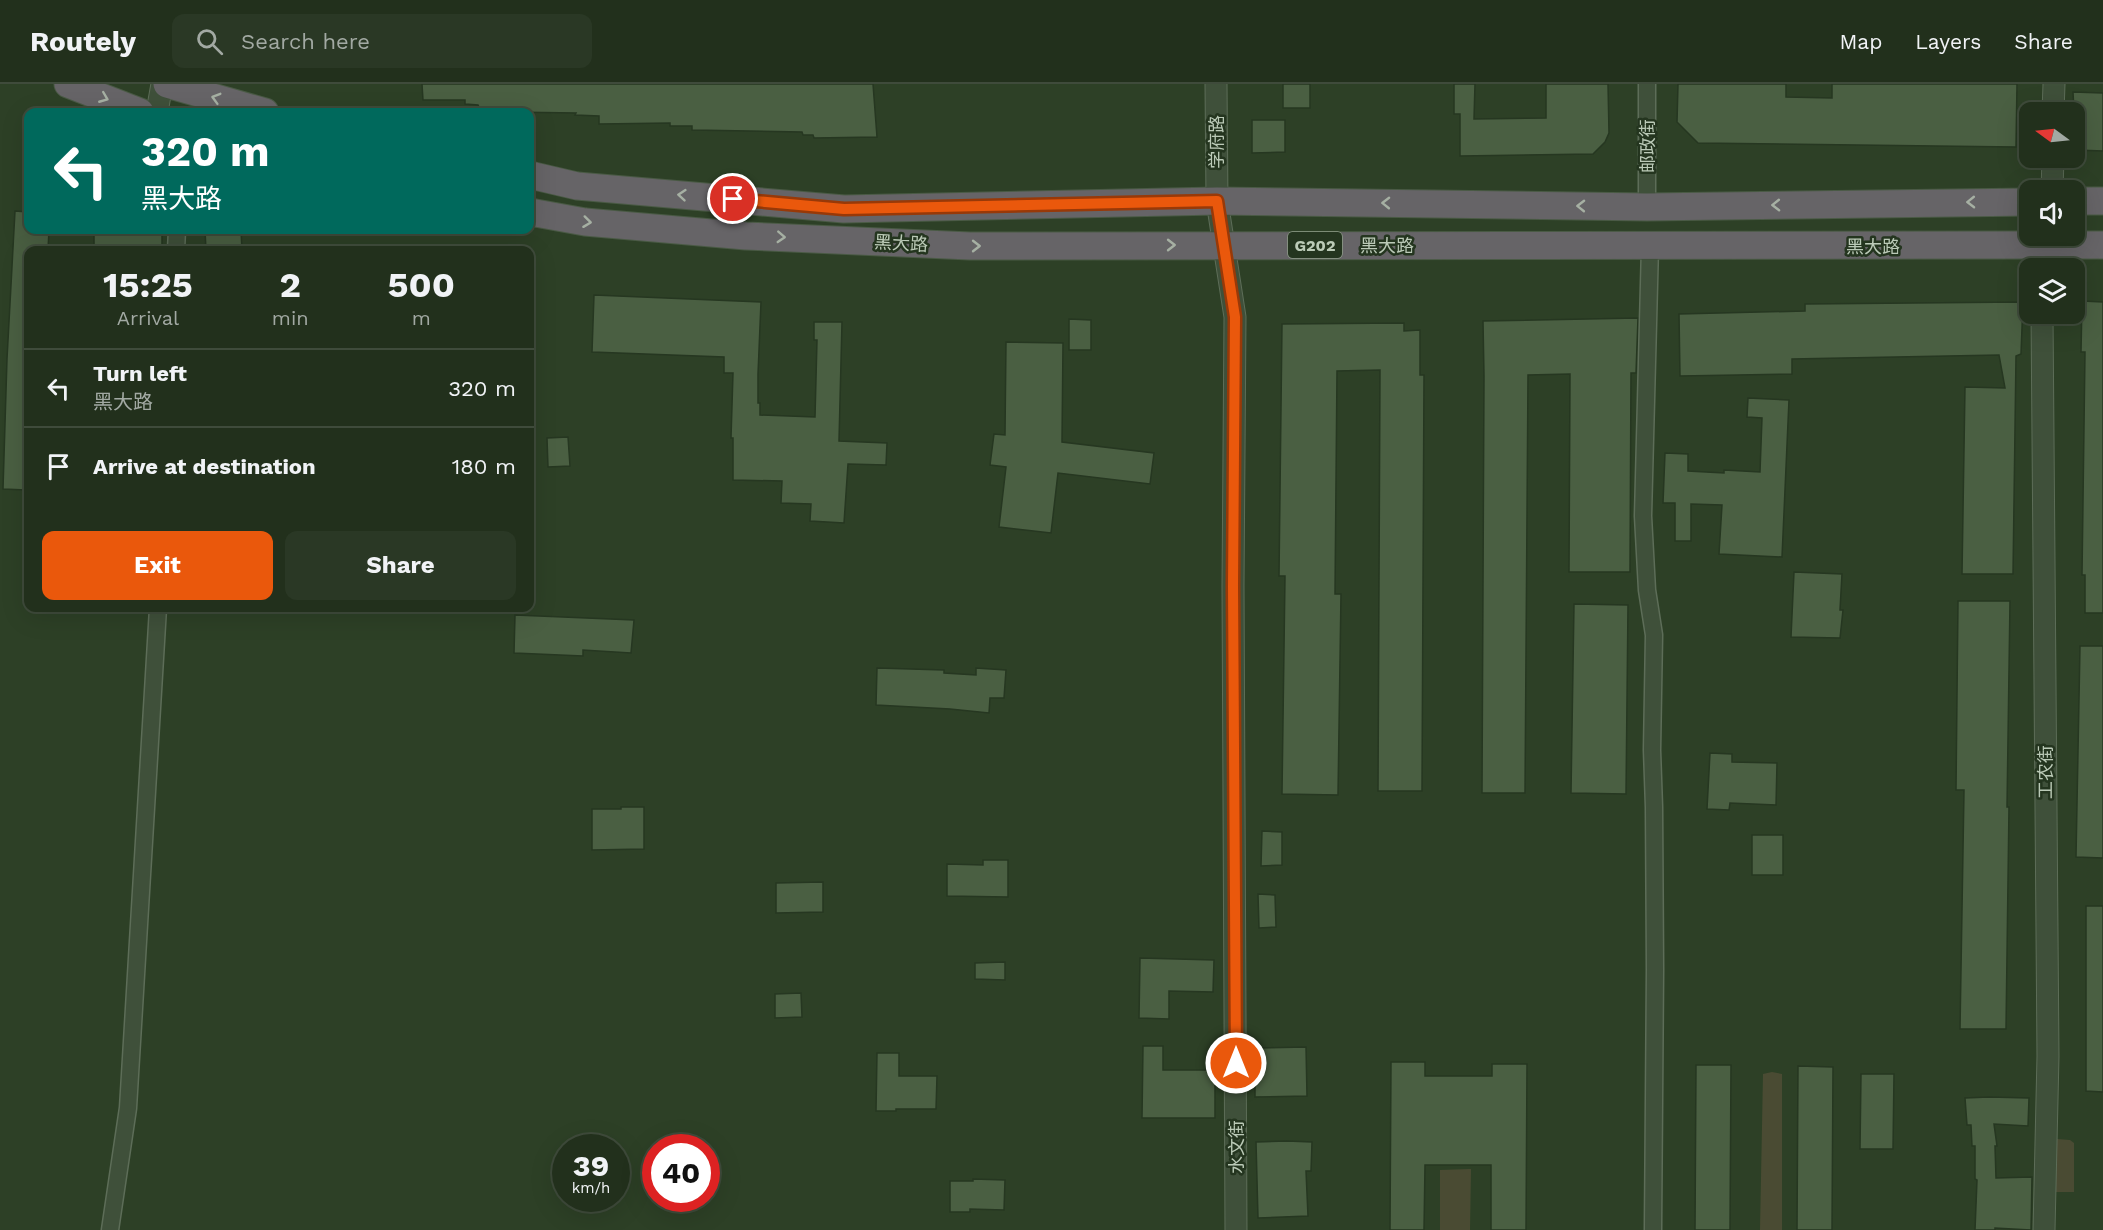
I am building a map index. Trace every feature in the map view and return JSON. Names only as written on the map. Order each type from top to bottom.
[{"type":"highway","points":[[68,84],[130,108]]},
{"type":"highway","points":[[167,84],[251,108]]},
{"type":"highway","name":"黑大路","points":[[534,177],[577,186],[844,209],[1217,201],[1647,207],[2019,202]]},
{"type":"highway","points":[[2085,201],[2103,201]]},
{"type":"highway","name":"黑大路","points":[[534,213],[585,222],[758,236],[970,246],[1225,244],[2043,250],[2103,245]]},
{"type":"street","points":[[158,108],[162,84]]},
{"type":"street","name":"学府路","points":[[1216,84],[1217,201]]},
{"type":"street","name":"邮政街","points":[[1647,84],[1647,207]]},
{"type":"street","points":[[2054,84],[2054,102]]},
{"type":"street","name":"水文街","points":[[1217,201],[1235,317],[1233,598],[1236,1230]]},
{"type":"street","points":[[1650,246],[1643,516],[1647,590],[1654,635],[1652,750],[1655,970],[1653,1230]]},
{"type":"street","name":"工农街","points":[[2042,324],[2048,1056],[2044,1230]]},
{"type":"street","points":[[110,1230],[128,1108],[158,612]]},
{"type":"green space","points":[[1772,1072],[1782,1074],[1782,1230],[1760,1230],[1763,1074]]},
{"type":"green space","points":[[2057,1139],[2070,1140],[2074,1143],[2074,1192],[2053,1192],[2053,1142]]},
{"type":"green space","points":[[1471,1169],[1470,1230],[1440,1230],[1440,1170]]},
{"type":"building","points":[[422,84],[873,84],[877,137],[814,138],[813,135],[803,135],[802,132],[692,130],[692,126],[670,126],[670,123],[599,124],[599,116],[534,112],[534,108],[480,108],[478,105],[465,104],[465,100],[423,100]]},
{"type":"building","points":[[1283,84],[1310,84],[1310,108],[1283,108]]},
{"type":"building","points":[[1454,84],[1475,84],[1474,119],[1546,118],[1546,84],[1608,84],[1609,133],[1605,142],[1593,154],[1460,156],[1460,114],[1454,114]]},
{"type":"building","points":[[1678,84],[1786,84],[1786,97],[1832,98],[1832,84],[2017,84],[2016,147],[1698,143],[1677,122]]},
{"type":"building","points":[[2073,92],[2103,93],[2103,151],[2085,150],[2085,102],[2074,102]]},
{"type":"building","points":[[1252,120],[1285,120],[1285,152],[1252,153]]},
{"type":"building","points":[[15,211],[24,212],[24,234],[49,234],[48,246],[24,246],[24,490],[3,489]]},
{"type":"building","points":[[94,234],[162,234],[162,246],[94,246]]},
{"type":"building","points":[[205,234],[241,234],[242,246],[206,246]]},
{"type":"building","points":[[594,295],[761,302],[758,374],[760,415],[815,417],[817,340],[814,340],[814,322],[842,322],[839,441],[887,443],[886,465],[848,464],[844,523],[810,521],[811,504],[781,503],[782,481],[733,480],[733,438],[731,438],[733,373],[724,373],[724,357],[592,352]]},
{"type":"building","points":[[2085,301],[2103,302],[2103,613],[2085,613],[2085,575],[2082,575],[2085,352],[2081,352]]},
{"type":"building","points":[[2019,302],[2019,324],[2022,324],[2021,354],[2016,356],[2013,574],[1962,574],[1965,387],[2005,388],[1999,355],[1792,359],[1792,374],[1680,376],[1679,314],[1805,311],[1805,304]]},
{"type":"building","points":[[1638,318],[1636,373],[1631,373],[1630,572],[1569,572],[1570,374],[1528,375],[1525,793],[1482,793],[1483,321]]},
{"type":"building","points":[[1069,319],[1091,320],[1091,350],[1069,350]]},
{"type":"building","points":[[1404,323],[1404,331],[1420,330],[1420,375],[1424,375],[1422,791],[1378,791],[1380,370],[1337,371],[1335,594],[1341,594],[1338,795],[1282,794],[1285,576],[1279,576],[1282,324]]},
{"type":"building","points":[[1006,342],[1063,343],[1062,442],[1154,453],[1150,484],[1058,473],[1051,533],[999,527],[1006,467],[990,465],[994,434],[1005,435]]},
{"type":"building","points":[[1748,398],[1789,400],[1782,557],[1719,554],[1722,505],[1691,504],[1691,541],[1675,541],[1675,503],[1663,503],[1665,453],[1688,454],[1688,471],[1760,472],[1762,418],[1747,417]]},
{"type":"building","points":[[568,437],[570,466],[548,467],[547,438]]},
{"type":"building","points":[[1794,572],[1842,574],[1840,610],[1843,610],[1840,638],[1791,637]]},
{"type":"building","points":[[1958,601],[2010,601],[2006,1029],[1960,1029],[1964,790],[1956,790]]},
{"type":"building","points":[[1574,604],[1628,605],[1626,794],[1571,793]]},
{"type":"building","points":[[515,615],[634,620],[631,653],[583,650],[583,656],[514,653]]},
{"type":"building","points":[[2080,646],[2103,646],[2103,858],[2076,857]]},
{"type":"building","points":[[877,668],[944,670],[944,673],[976,675],[976,668],[1006,670],[1004,698],[990,698],[989,713],[876,705]]},
{"type":"building","points":[[1710,753],[1732,754],[1732,762],[1777,763],[1776,805],[1730,803],[1729,810],[1707,809]]},
{"type":"building","points":[[621,807],[644,807],[644,849],[592,850],[592,809],[621,809]]},
{"type":"building","points":[[1262,831],[1282,832],[1282,865],[1261,866]]},
{"type":"building","points":[[1752,835],[1783,835],[1783,875],[1752,875]]},
{"type":"building","points":[[983,860],[1008,860],[1008,897],[947,896],[947,864],[983,865]]},
{"type":"building","points":[[823,882],[823,912],[776,913],[776,883]]},
{"type":"building","points":[[1258,894],[1275,895],[1276,927],[1259,928]]},
{"type":"building","points":[[2086,906],[2103,906],[2103,1092],[2086,1091]]},
{"type":"building","points":[[1140,958],[1214,960],[1213,992],[1169,991],[1169,1019],[1139,1018]]},
{"type":"building","points":[[1005,962],[1005,980],[975,979],[975,963]]},
{"type":"building","points":[[801,993],[802,1017],[775,1018],[775,994]]},
{"type":"building","points":[[1143,1046],[1163,1046],[1163,1070],[1215,1070],[1215,1118],[1142,1118]]},
{"type":"building","points":[[1306,1047],[1307,1096],[1255,1097],[1255,1048]]},
{"type":"building","points":[[877,1053],[899,1053],[899,1076],[937,1076],[936,1109],[876,1111]]},
{"type":"building","points":[[1391,1062],[1425,1062],[1425,1076],[1492,1076],[1492,1064],[1527,1064],[1526,1230],[1491,1230],[1491,1165],[1425,1165],[1424,1230],[1390,1230]]},
{"type":"building","points":[[1696,1065],[1731,1065],[1730,1230],[1695,1230]]},
{"type":"building","points":[[1798,1066],[1833,1067],[1832,1230],[1797,1230]]},
{"type":"building","points":[[1861,1074],[1894,1074],[1893,1149],[1860,1149]]},
{"type":"building","points":[[1965,1098],[2029,1098],[2028,1126],[1994,1124],[1997,1146],[1995,1146],[1996,1178],[2032,1177],[2031,1230],[1995,1228],[1995,1230],[1975,1230],[1977,1180],[1975,1179],[1975,1146],[1972,1146],[1971,1125],[1967,1125]]},
{"type":"building","points":[[1256,1142],[1312,1142],[1311,1171],[1306,1171],[1308,1216],[1258,1218]]},
{"type":"building","points":[[973,1179],[1005,1180],[1004,1210],[970,1209],[970,1212],[950,1212],[950,1181],[973,1181]]},
{"type":"route","points":[[733,199],[844,209],[1217,201],[1235,317],[1233,586],[1236,1063]]}]
